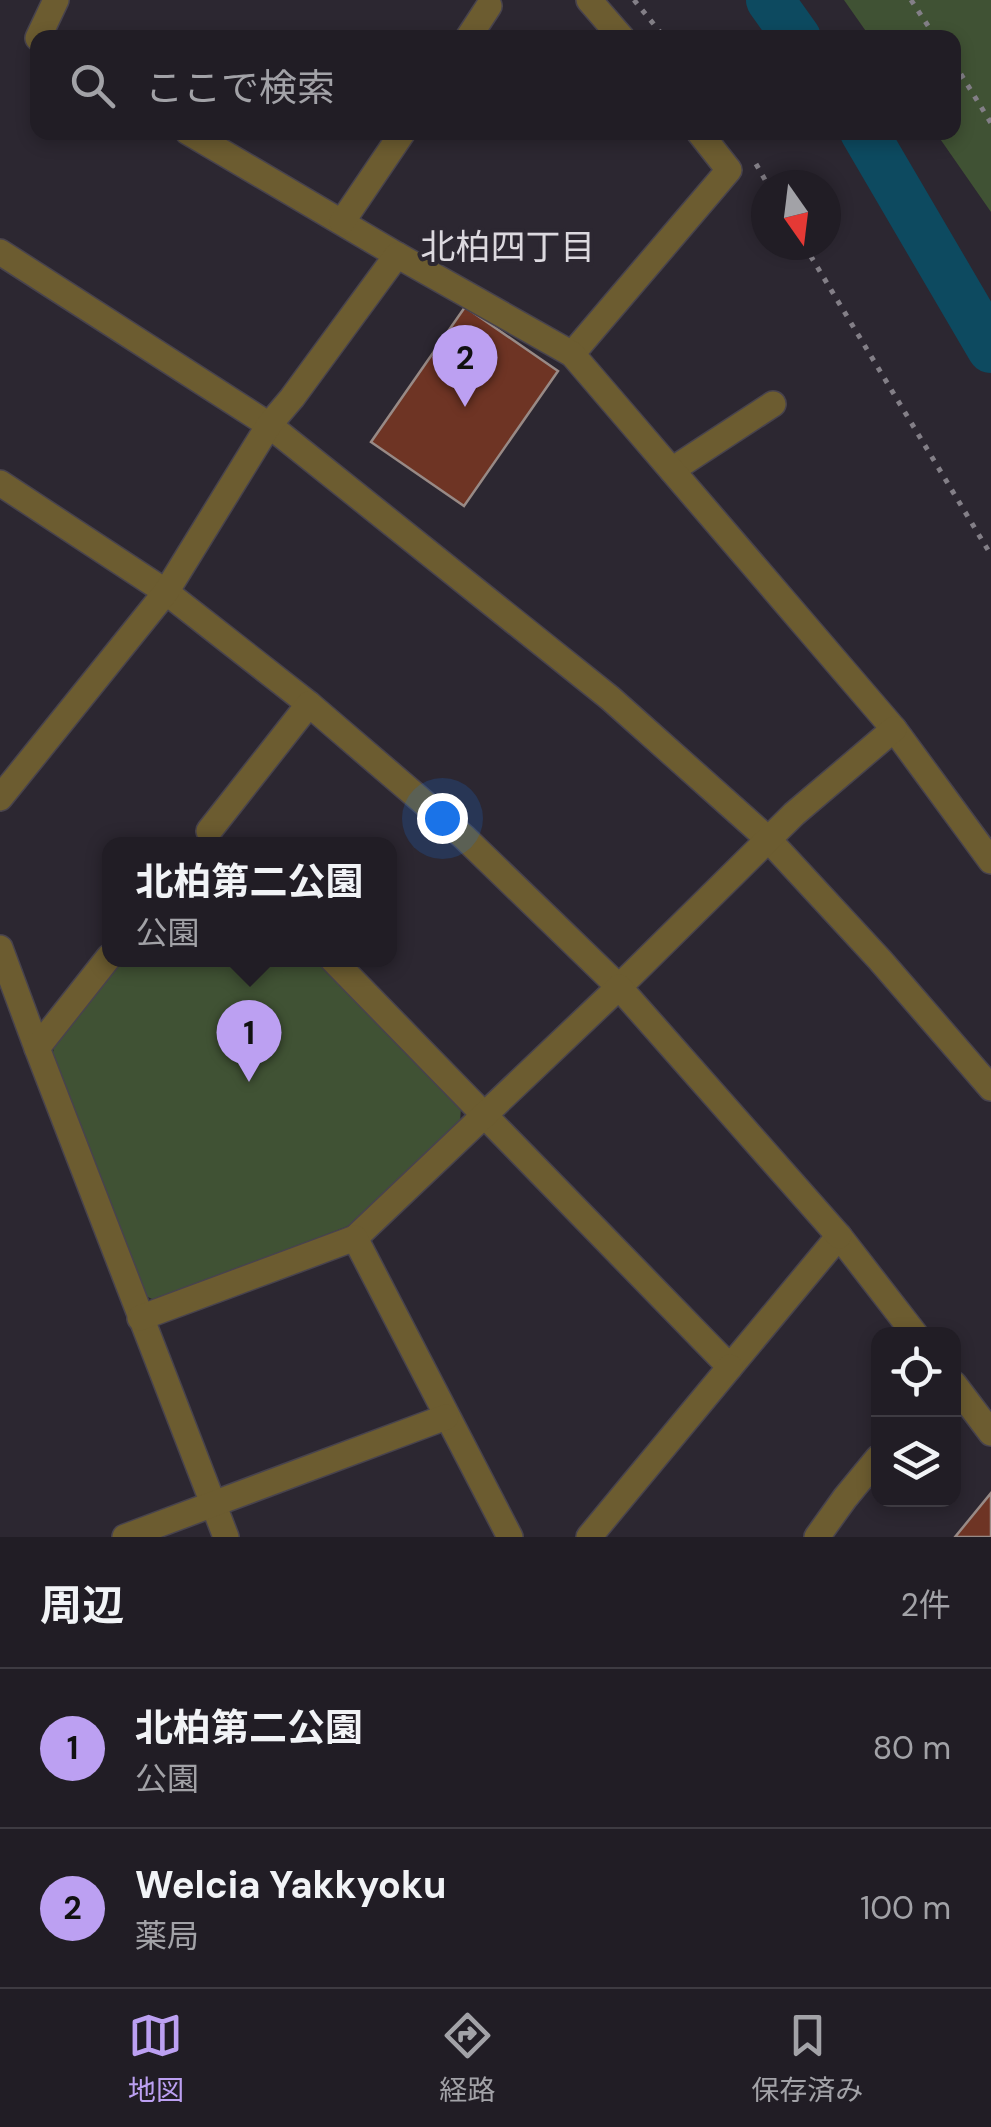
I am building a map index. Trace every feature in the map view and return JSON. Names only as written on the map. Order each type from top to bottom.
[{"type":"street","points":[[42,30],[56,0]]},
{"type":"street","points":[[589,0],[615,30]]},
{"type":"street","points":[[472,30],[486,2]]},
{"type":"street","points":[[202,140],[572,354],[894,729],[991,862]]},
{"type":"street","points":[[342,222],[398,140]]},
{"type":"street","points":[[572,354],[729,170],[705,140]]},
{"type":"street","points":[[0,252],[270,425],[610,698],[768,840],[880,960],[991,1088]]},
{"type":"street","points":[[0,798],[166,592],[270,425],[398,255]]},
{"type":"street","points":[[672,470],[773,404]]},
{"type":"street","points":[[2,487],[166,592],[309,704],[464,837],[619,987],[839,1236],[910,1327]]},
{"type":"street","points":[[212,837],[309,704]]},
{"type":"street","points":[[140,1318],[356,1238],[794,814],[894,729]]},
{"type":"street","points":[[0,948],[226,1537]]},
{"type":"street","points":[[37,1048],[102,966]]},
{"type":"street","points":[[340,967],[730,1367]]},
{"type":"street","points":[[589,1537],[839,1236]]},
{"type":"street","points":[[356,1238],[510,1537]]},
{"type":"street","points":[[961,1393],[991,1434]]},
{"type":"street","points":[[126,1537],[446,1416]]},
{"type":"street","points":[[818,1537],[871,1466]]},
{"type":"path","points":[[634,0],[658,30]]},
{"type":"path","points":[[910,0],[931,30]]},
{"type":"path","points":[[961,74],[991,122]]},
{"type":"path","points":[[813,260],[991,555]]},
{"type":"green space","points":[[844,0],[991,0],[991,212],[941,140],[961,140],[961,30],[865,30]]},
{"type":"green space","points":[[115,967],[324,967],[461,1108],[460,1122],[348,1226],[156,1301],[146,1296],[52,1056],[56,1041]]},
{"type":"building","points":[[465,307],[558,371],[464,506],[371,442]]},
{"type":"building","points":[[991,1493],[991,1537],[955,1537]]},
{"type":"waterway","points":[[770,0],[791,30]]},
{"type":"waterway","points":[[869,140],[991,349]]},
{"type":"place","name":"Welcia Yakkyoku","points":[[465,407]]},
{"type":"place","name":"北柏第二公園","points":[[249,1082]]},
{"type":"district","name":"北柏四丁目","points":[[508,247]]}]
